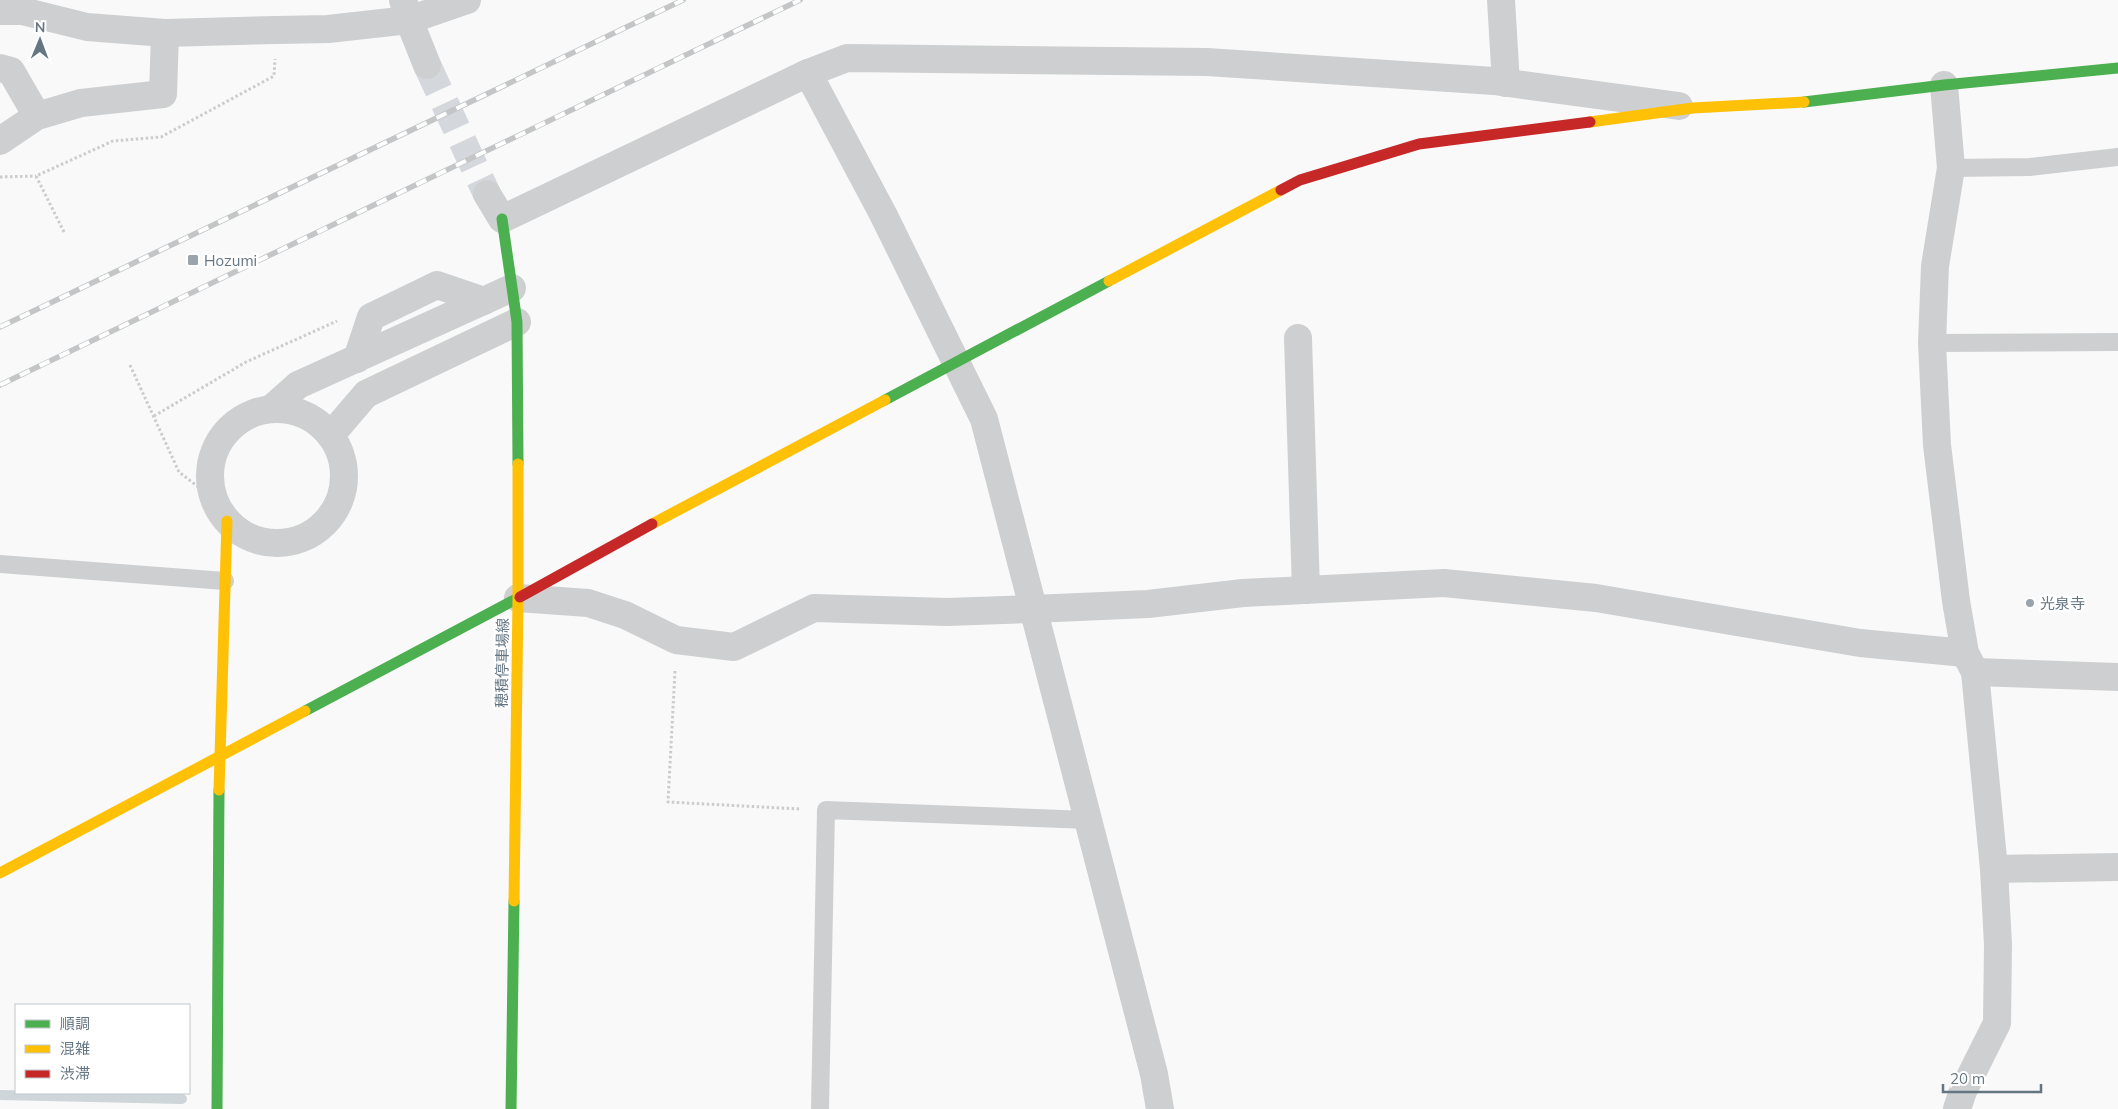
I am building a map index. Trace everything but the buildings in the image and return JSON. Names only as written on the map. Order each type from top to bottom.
[{"type":"street","points":[[0,11],[22,11],[87,27],[165,33],[328,29],[406,10],[467,0]]},
{"type":"street","points":[[1501,0],[1506,83]]},
{"type":"street","points":[[406,10],[427,65]]},
{"type":"street","points":[[0,140],[38,116],[81,103],[163,94],[165,33]]},
{"type":"street","points":[[487,194],[502,219],[808,73],[847,58],[1168,61],[1361,71],[1506,83],[1692,108]]},
{"type":"street","points":[[0,68],[11,71],[38,116]]},
{"type":"street","points":[[0,873],[518,598],[696,500],[1300,180],[1419,144],[1692,108],[1812,102],[1944,85],[2118,68]]},
{"type":"street","points":[[808,73],[882,214],[984,420],[1154,1074],[1160,1109]]},
{"type":"street","points":[[1944,85],[1951,168],[1935,266],[1932,344],[1941,481],[1956,601],[1970,663],[1994,869],[1998,945],[1997,1023],[1963,1091],[1957,1109]]},
{"type":"street","name":"穂積停車場線","points":[[502,219],[517,322],[518,598],[511,1109]]},
{"type":"street","points":[[271,409],[298,385],[512,288]]},
{"type":"street","points":[[331,435],[366,394],[517,322]]},
{"type":"street","points":[[1298,338],[1306,590]]},
{"type":"street","points":[[271,409],[294,411],[316,420],[331,435],[342,454],[345,476],[342,496],[332,516],[317,531],[298,541],[276,544],[255,540],[235,530],[211,492],[210,468],[216,446],[230,428],[249,415],[271,409]]},
{"type":"street","points":[[217,1109],[219,756],[225,581],[221,510]]},
{"type":"street","points":[[518,598],[588,603],[625,615],[676,640],[734,647],[814,608],[947,612],[1033,609],[1148,604],[1242,593],[1444,583],[1596,598],[1970,663],[2118,677]]},
{"type":"street","points":[[1994,869],[2118,867]]},
{"type":"lane","points":[[1951,168],[2030,167],[2118,157]]},
{"type":"lane","points":[[1932,344],[2118,342]]},
{"type":"lane","points":[[0,564],[225,581]]},
{"type":"lane","points":[[820,1109],[826,810],[1088,820]]},
{"type":"path","points":[[0,177],[36,176],[113,141],[161,137],[274,76],[276,30]]},
{"type":"path","points":[[36,176],[64,232]]},
{"type":"path","points":[[154,416],[246,362],[340,319]]},
{"type":"path","points":[[130,365],[179,472],[221,510]]},
{"type":"path","points":[[676,640],[668,802],[826,810]]},
{"type":"waterway","points":[[0,1095],[182,1099]]},
{"type":"tunnel","points":[[427,65],[487,194]]},
{"type":"railway","points":[[0,327],[683,0]]},
{"type":"railway","points":[[0,385],[800,0]]},
{"type":"traffic: fast","points":[[1804,102],[1944,85],[2118,68]]},
{"type":"traffic: fast","points":[[502,219],[517,322],[518,464]]},
{"type":"traffic: fast","points":[[885,400],[1109,281]]},
{"type":"traffic: fast","points":[[305,711],[520,597]]},
{"type":"traffic: fast","points":[[217,1109],[219,790]]},
{"type":"traffic: fast","points":[[511,1109],[514,901]]},
{"type":"traffic: slow","points":[[1590,122],[1693,108],[1804,102]]},
{"type":"traffic: slow","points":[[1109,281],[1281,190]]},
{"type":"traffic: slow","points":[[652,524],[885,400]]},
{"type":"traffic: slow","points":[[514,901],[518,464]]},
{"type":"traffic: slow","points":[[219,790],[227,521]]},
{"type":"traffic: slow","points":[[0,873],[305,711]]},
{"type":"traffic: jam","points":[[1281,190],[1300,180],[1419,144],[1590,122]]},
{"type":"traffic: jam","points":[[520,597],[652,524]]},
{"type":"place","name":"Hozumi","points":[[193,260]]},
{"type":"place","name":"光泉寺","points":[[2030,603]]}]
